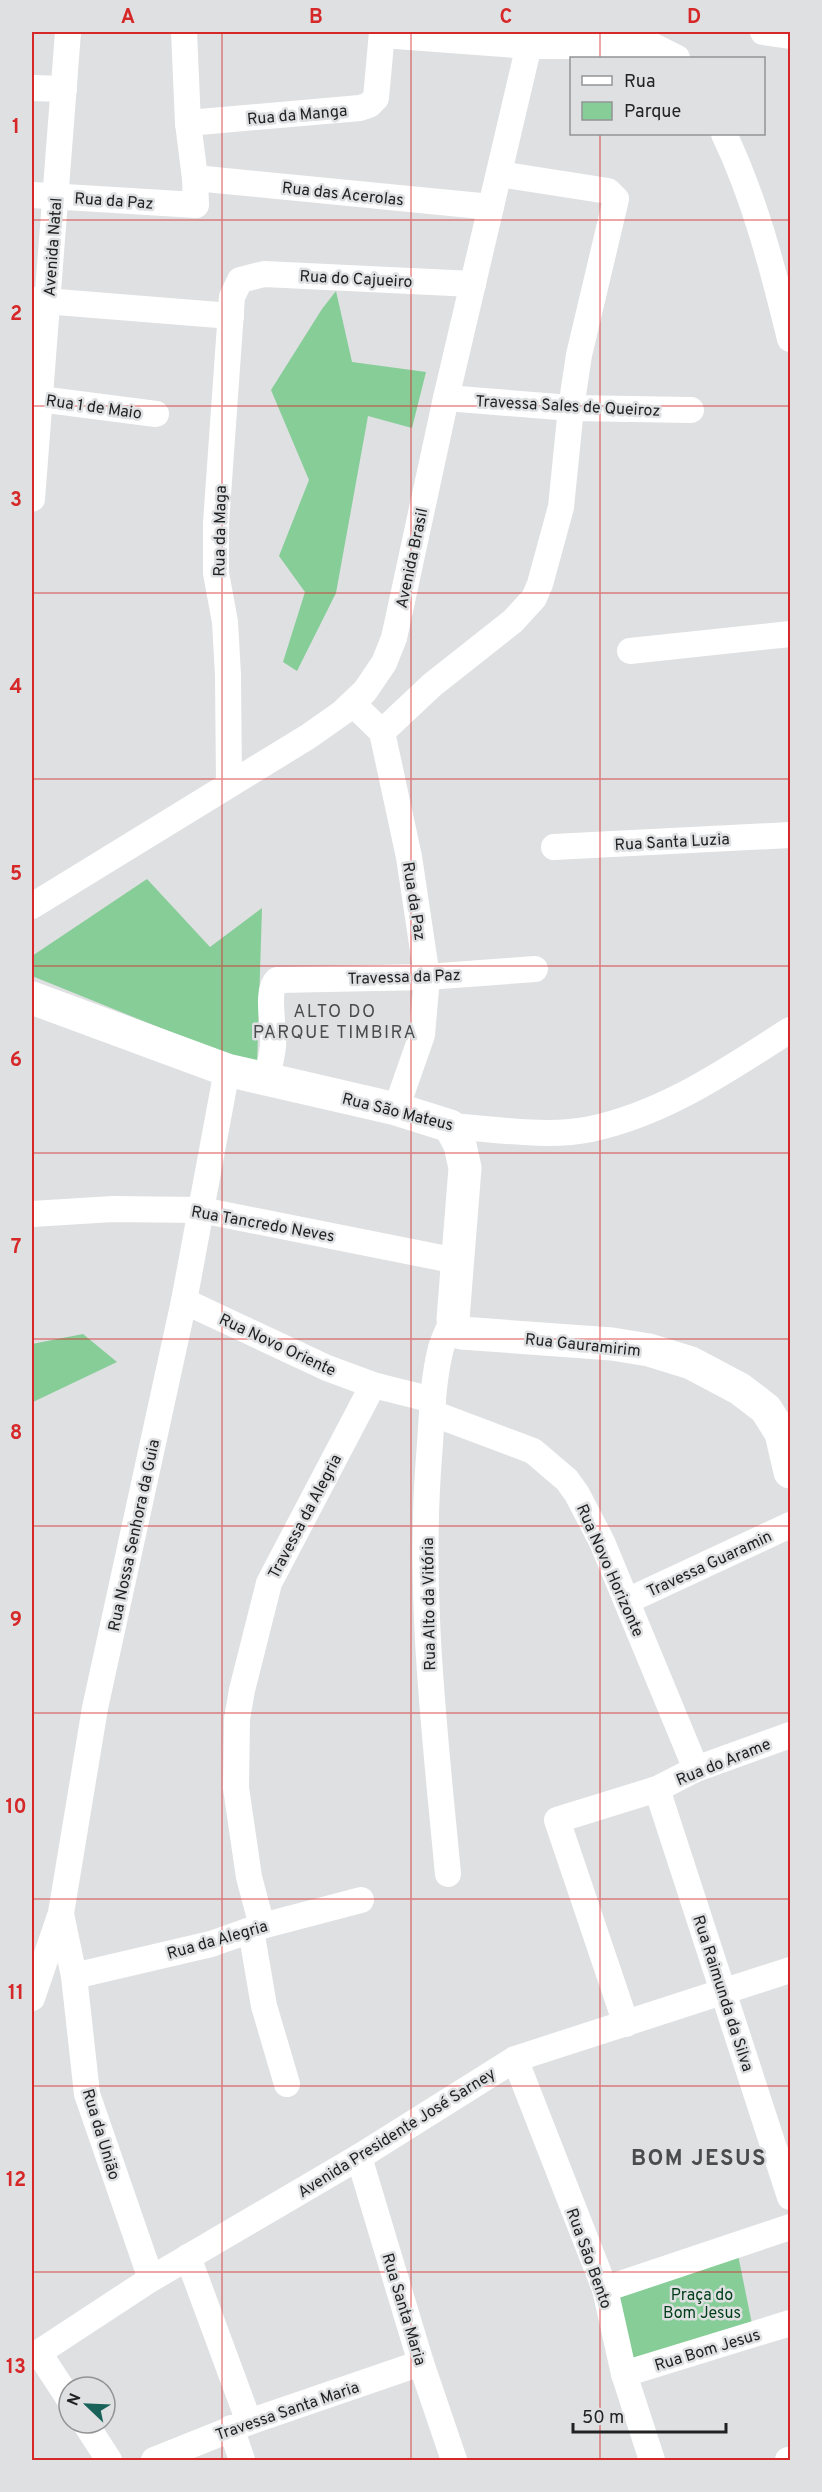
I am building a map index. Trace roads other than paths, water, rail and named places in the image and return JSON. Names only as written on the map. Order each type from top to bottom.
[{"type":"main road","name":"Rua São Mateus","points":[[32,998],[227,1070],[396,1110],[450,1126]]},
{"type":"main road","name":"Rua Alto da Vitória","points":[[450,1126],[460,1145],[465,1168],[454,1329]]},
{"type":"main road","name":"Rua Gauramirim","points":[[454,1329],[612,1344],[649,1350],[690,1363],[740,1389],[766,1409],[781,1433],[790,1472]]},
{"type":"street","name":"Avenida Natal","points":[[32,499],[44,196],[64,89],[68,32]]},
{"type":"street","points":[[184,32],[188,123],[195,178]]},
{"type":"street","points":[[763,32],[790,36]]},
{"type":"street","points":[[382,33],[530,39],[658,38],[676,57]]},
{"type":"street","name":"Rua da Manga","points":[[188,123],[360,108],[369,105],[376,98],[382,33]]},
{"type":"street","name":"Avenida Brasil","points":[[33,904],[309,736],[353,704],[384,663],[394,639],[446,398],[530,39]]},
{"type":"street","points":[[32,87],[64,89]]},
{"type":"street","points":[[724,135],[780,257],[790,339]]},
{"type":"street","points":[[353,704],[382,732],[432,685],[513,621],[534,597],[540,584],[561,507],[579,355],[616,205],[615,196],[609,191],[500,174]]},
{"type":"street","name":"Rua da Paz","points":[[44,196],[195,205],[195,178]]},
{"type":"street","name":"Rua das Acerolas","points":[[195,178],[491,207]]},
{"type":"street","name":"Rua do Cajueiro","points":[[240,280],[264,274],[473,284]]},
{"type":"street","name":"Rua da Maga","points":[[229,784],[228,675],[225,622],[216,573],[216,523],[232,297],[240,280]]},
{"type":"street","points":[[40,301],[231,316]]},
{"type":"street","name":"Rua 1 de Maio","points":[[36,398],[156,414]]},
{"type":"street","name":"Travessa Sales de Queiroz","points":[[446,398],[571,408],[691,410]]},
{"type":"street","points":[[630,651],[790,634]]},
{"type":"street","name":"Rua da Paz","points":[[382,732],[409,857],[427,977],[422,1035],[396,1110]]},
{"type":"street","name":"Rua Santa Luzia","points":[[554,847],[790,835]]},
{"type":"street","name":"Travessa da Paz","points":[[266,1079],[274,1044],[271,992],[274,982],[281,979],[427,977],[535,969]]},
{"type":"street","name":"Rua São Mateus","points":[[450,1126],[540,1132],[590,1129],[636,1116],[667,1104],[702,1086],[790,1030]]},
{"type":"street","name":"Rua Nossa Senhora da Guia","points":[[32,1998],[61,1913],[95,1708],[184,1301],[227,1070]]},
{"type":"street","name":"Rua Tancredo Neves","points":[[32,1214],[113,1209],[201,1210],[457,1261]]},
{"type":"street","name":"Rua Novo Oriente","points":[[184,1301],[327,1368],[373,1385]]},
{"type":"street","name":"Rua Alto da Vitória","points":[[448,1874],[432,1712],[425,1606],[426,1492],[440,1351],[454,1329]]},
{"type":"street","points":[[373,1385],[433,1406]]},
{"type":"street","name":"Travessa da Alegria","points":[[287,2084],[264,2006],[257,1928],[236,1788],[237,1728],[242,1690],[269,1583],[373,1385]]},
{"type":"street","name":"Rua Novo Horizonte","points":[[433,1406],[533,1451],[567,1480],[578,1494],[602,1542],[696,1769]]},
{"type":"street","name":"Travessa Guaramin","points":[[627,1601],[790,1525]]},
{"type":"street","name":"Rua do Arame","points":[[657,1789],[696,1769],[790,1735]]},
{"type":"street","points":[[626,2024],[557,1820],[657,1789]]},
{"type":"street","name":"Rua Raimunda da Silva","points":[[657,1789],[723,1992],[786,2164],[790,2197]]},
{"type":"street","name":"Rua da Alegria","points":[[74,1976],[211,1944],[257,1928],[361,1900]]},
{"type":"street","name":"Rua da União","points":[[61,1913],[74,1976],[87,2094],[151,2279]]},
{"type":"street","name":"Avenida Presidente José Sarney","points":[[35,2355],[151,2279],[359,2157],[515,2059],[790,1970]]},
{"type":"street","name":"Rua São Bento","points":[[515,2059],[605,2289],[624,2374],[652,2460]]},
{"type":"street","name":"Rua Santa Maria","points":[[359,2157],[421,2363],[454,2460]]},
{"type":"street","points":[[605,2289],[790,2227]]},
{"type":"street","points":[[188,2257],[240,2425],[242,2460]]},
{"type":"street","name":"Rua Bom Jesus","points":[[624,2374],[790,2323]]},
{"type":"street","points":[[35,2355],[57,2383]]},
{"type":"street","name":"Travessa Santa Maria","points":[[154,2460],[240,2425],[421,2363]]},
{"type":"street","points":[[92,2435],[109,2460]]},
{"type":"district","name":"ALTO DO PARQUE TIMBIRA","points":[[335,1021]]},
{"type":"district","name":"BOM JESUS","points":[[699,2157]]},
{"type":"park label","name":"Praça do Bom Jesus","points":[[702,2303]]}]
